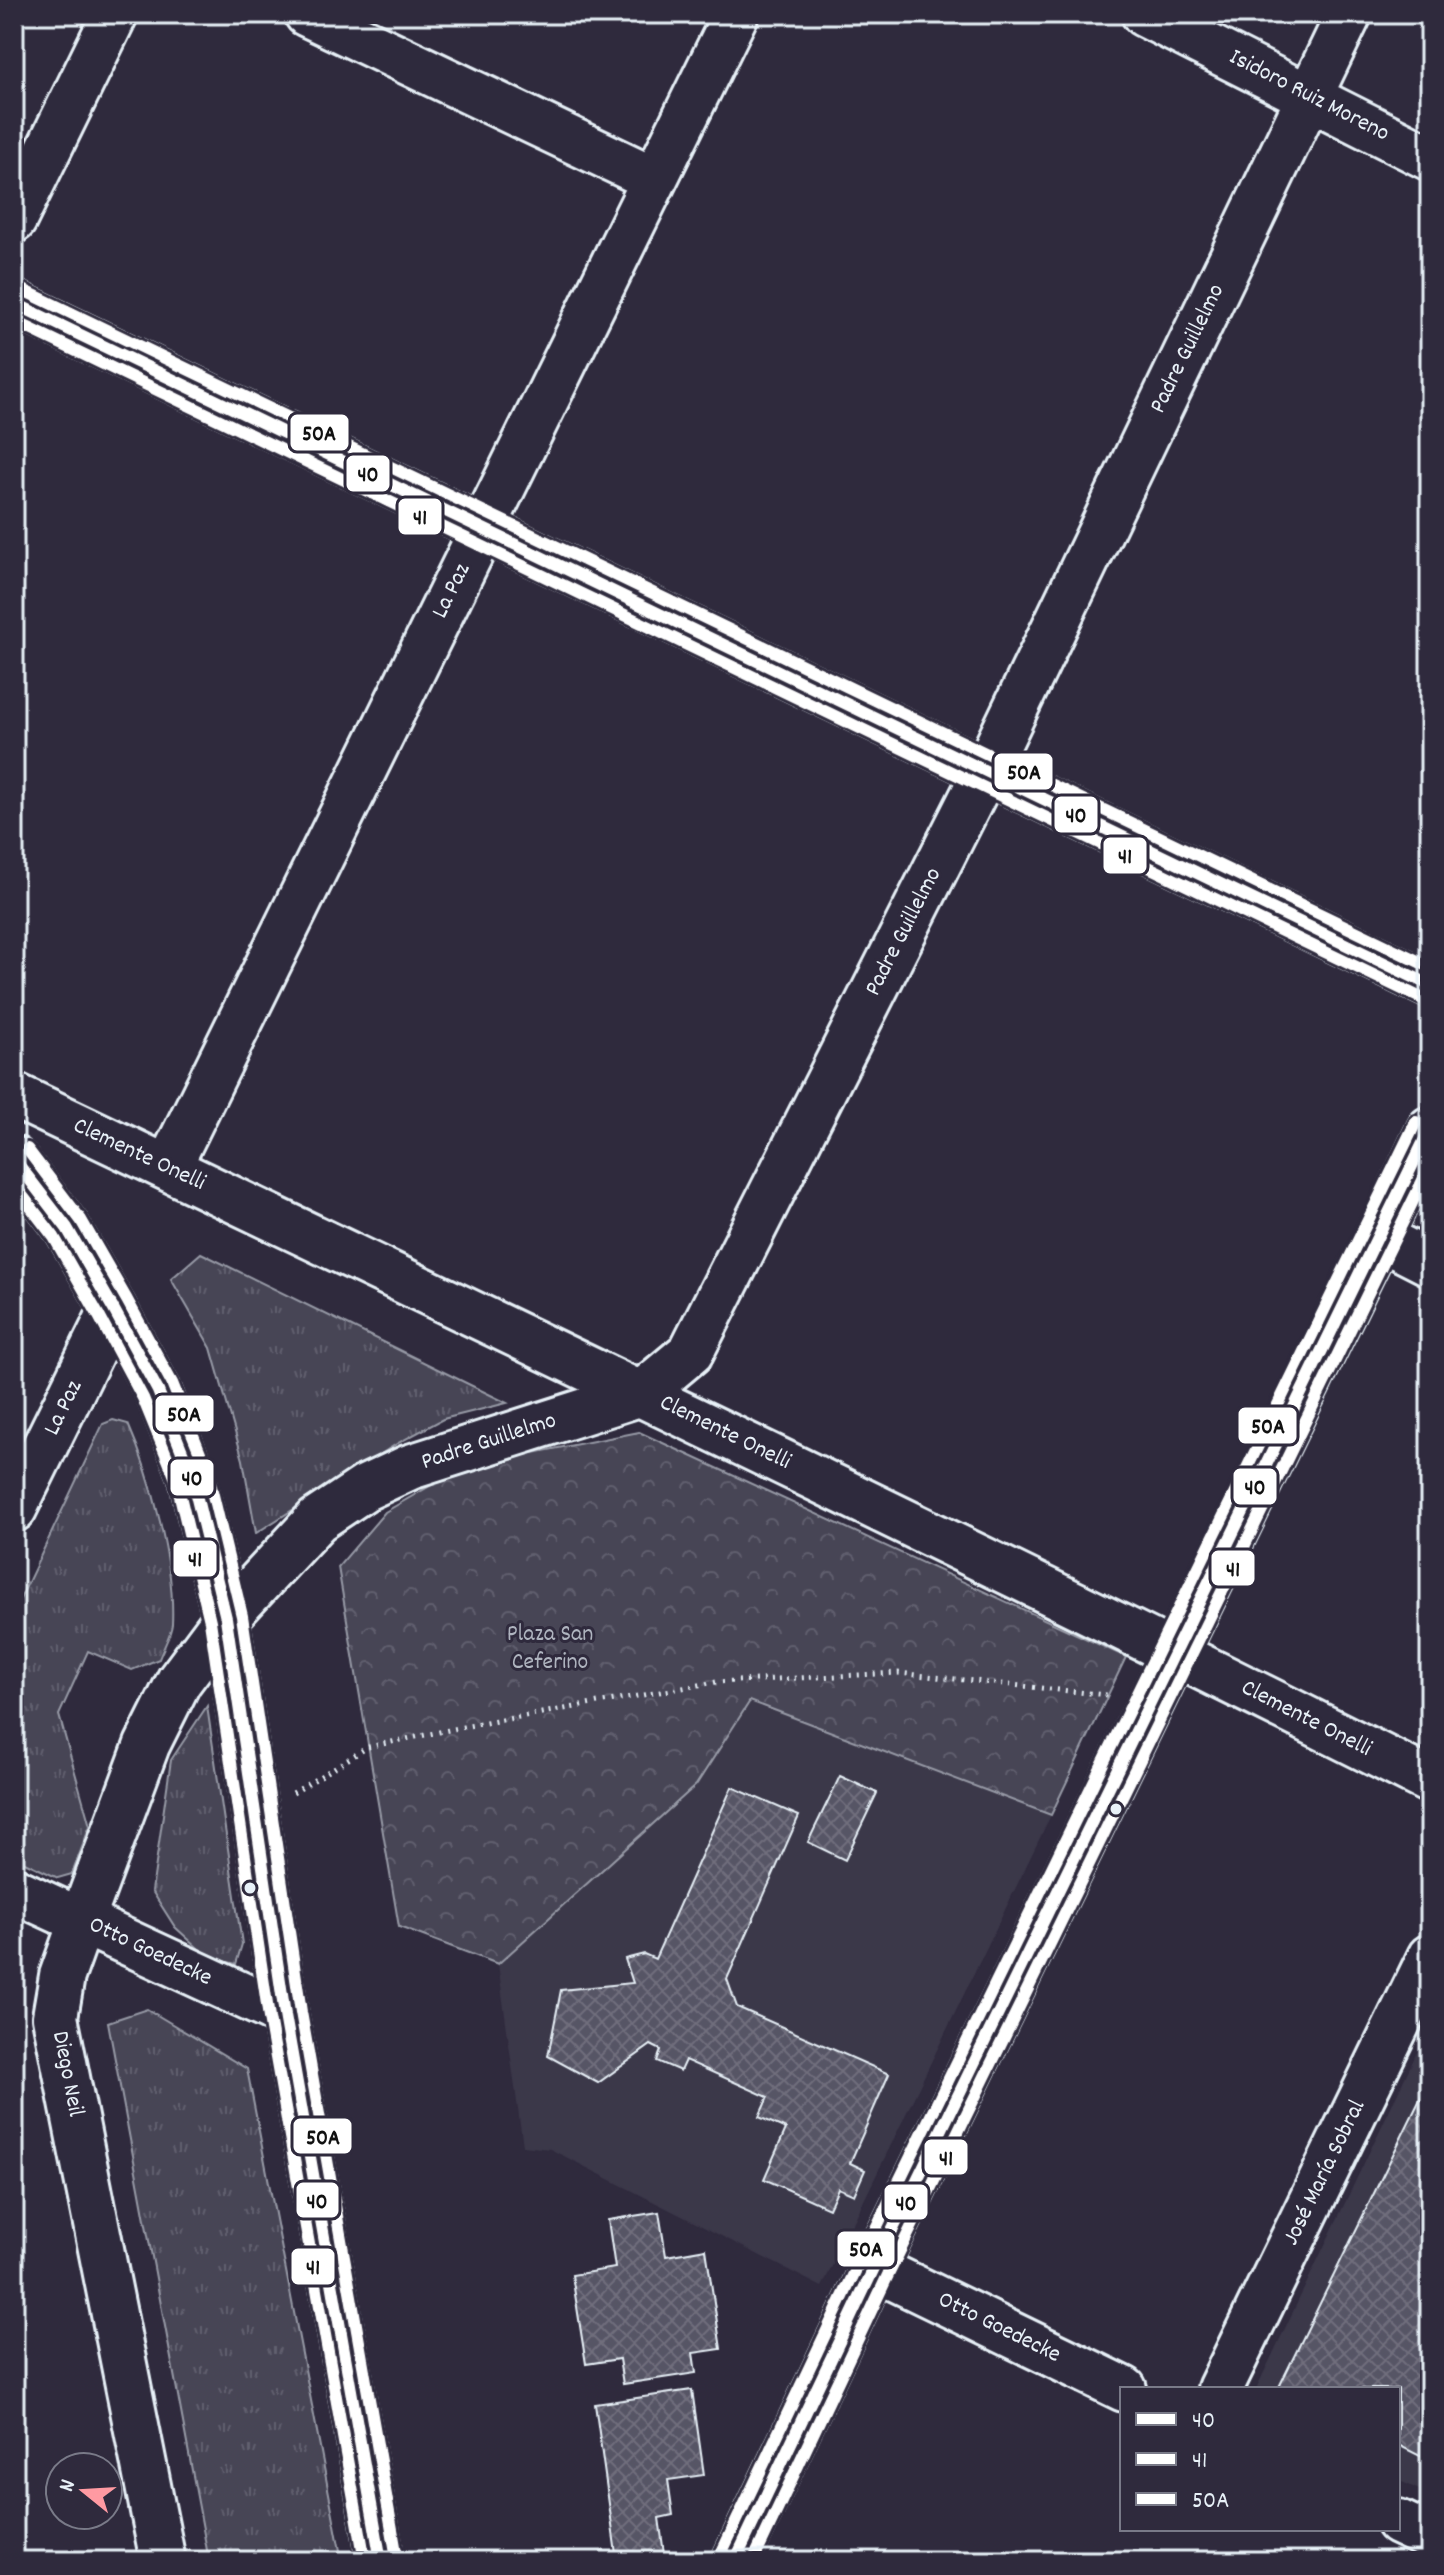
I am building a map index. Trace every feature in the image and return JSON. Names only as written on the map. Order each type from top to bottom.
[{"type":"street","points":[[14,220],[115,14]]},
{"type":"street","points":[[307,14],[654,179]]},
{"type":"street","name":"La Paz","points":[[168,1168],[736,14]]},
{"type":"street","name":"Isidoro Ruiz Moreno","points":[[1144,14],[1430,158]]},
{"type":"street","name":"Padre Guillelmo","points":[[226,1618],[317,1520],[365,1488],[410,1467],[642,1393],[691,1352],[985,772],[1349,14]]},
{"type":"street","points":[[14,303],[1430,985]]},
{"type":"street","name":"Clemente Onelli","points":[[14,1095],[642,1393],[1176,1653],[1430,1781]]},
{"type":"street","points":[[735,2561],[874,2268],[1430,1129]]},
{"type":"street","points":[[14,1159],[67,1228],[113,1308],[158,1391],[191,1474],[226,1618],[285,2015],[381,2561]]},
{"type":"street","points":[[1379,1237],[1430,1263]]},
{"type":"street","name":"La Paz","points":[[14,1509],[113,1308]]},
{"type":"street","name":"Diego Neil","points":[[163,2561],[55,2017],[62,1976],[147,1745],[179,1681],[226,1618]]},
{"type":"street","name":"Otto Goedecke","points":[[14,1890],[285,2015]]},
{"type":"street","name":"José María Sobral","points":[[1221,2387],[1430,1957]]},
{"type":"street","name":"Otto Goedecke","points":[[874,2268],[1120,2387]]},
{"type":"street","points":[[1400,2523],[1430,2537]]},
{"type":"path","points":[[255,1817],[368,1747],[716,1682],[898,1673],[1153,1700]]},
{"type":"shaded area","points":[[750,1701],[1051,1815],[822,2287],[550,2149],[523,2146],[498,1964],[696,1785]]},
{"type":"shaded area","points":[[1430,2025],[1430,2495],[1400,2481],[1400,2387],[1257,2387]]},
{"type":"green space","points":[[201,1253],[507,1403],[443,1419],[398,1443],[256,1533],[243,1460],[211,1348],[171,1279]]},
{"type":"green space","points":[[113,1420],[128,1424],[153,1495],[170,1575],[172,1624],[159,1659],[132,1670],[88,1651],[59,1715],[90,1826],[72,1874],[58,1878],[14,1857],[14,1612],[103,1424]]},
{"type":"green space","name":"Plaza San Ceferino","points":[[639,1432],[1126,1657],[1051,1815],[750,1701],[696,1785],[498,1964],[399,1927],[338,1567],[385,1512],[463,1467]]},
{"type":"green space","points":[[207,1706],[242,1944],[236,1964],[208,1957],[175,1927],[152,1891],[171,1760]]},
{"type":"green space","points":[[147,2009],[247,2069],[342,2561],[209,2561],[108,2022]]},
{"type":"building","points":[[840,1776],[877,1793],[845,1860],[808,1842]]},
{"type":"building","points":[[732,1787],[799,1816],[727,1979],[737,2007],[889,2074],[850,2163],[865,2170],[854,2195],[838,2188],[829,2208],[764,2179],[786,2129],[759,2117],[768,2097],[685,2060],[680,2071],[657,2061],[661,2050],[651,2045],[598,2083],[548,2056],[561,1990],[633,1983],[625,1959],[644,1954],[655,1959]]},
{"type":"building","points":[[1430,2079],[1430,2461],[1400,2446],[1400,2387],[1279,2387]]},
{"type":"building","points":[[659,2212],[666,2256],[706,2249],[721,2349],[693,2353],[696,2373],[623,2384],[619,2359],[586,2364],[572,2275],[615,2268],[608,2220]]},
{"type":"building","points":[[692,2390],[704,2475],[668,2480],[673,2515],[659,2518],[665,2561],[617,2561],[595,2404]]},
{"type":"transit line","name":"50A","points":[[21,289],[1430,967]]},
{"type":"transit line","name":"40","points":[[14,303],[1430,985]]},
{"type":"transit line","name":"41","points":[[14,321],[1423,999]]},
{"type":"transit line","name":"50A","points":[[721,2554],[860,2261],[1416,1122]]},
{"type":"transit line","name":"40","points":[[735,2561],[874,2268],[1430,1129]]},
{"type":"transit line","name":"50A","points":[[27,1149],[81,1220],[127,1300],[172,1383],[207,1470],[242,1616],[301,2012],[397,2558]]},
{"type":"transit line","name":"40","points":[[14,1159],[67,1228],[113,1308],[158,1391],[191,1474],[226,1618],[285,2015],[381,2561]]},
{"type":"transit line","name":"41","points":[[753,2561],[888,2275],[1430,1166]]},
{"type":"transit line","name":"41","points":[[14,1185],[54,1237],[99,1316],[143,1398],[176,1479],[210,1621],[269,2018],[365,2561]]}]
